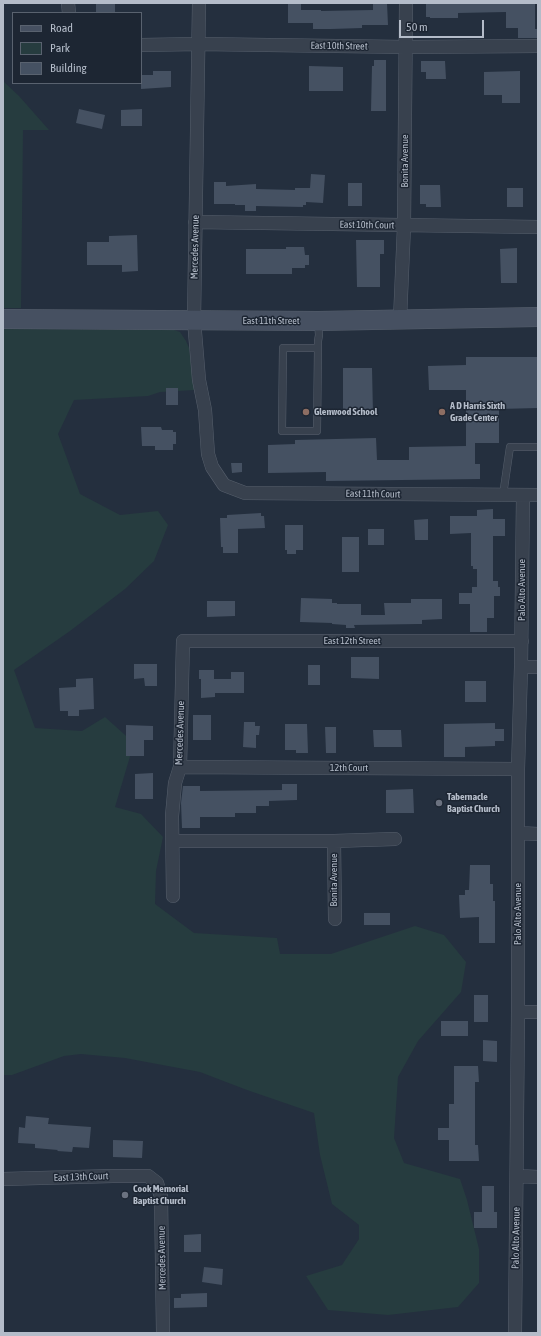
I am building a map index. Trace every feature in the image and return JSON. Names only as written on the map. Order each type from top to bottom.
[{"type":"main road","name":"East 11th Street","points":[[3,319],[318,321],[538,317]]},
{"type":"street","name":"Mercedes Avenue","points":[[199,3],[194,339],[199,380],[205,410],[208,454],[212,467],[224,485]]},
{"type":"street","name":"Bonita Avenue","points":[[400,320],[404,226],[406,3]]},
{"type":"street","name":"East 10th Street","points":[[142,45],[199,44],[406,47],[538,46]]},
{"type":"street","name":"East 10th Court","points":[[195,222],[538,227]]},
{"type":"street","name":"East 11th Court","points":[[224,485],[245,493],[538,495]]},
{"type":"street","name":"Palo Alto Avenue","points":[[514,1333],[517,1176],[518,769],[522,667],[523,495]]},
{"type":"street","name":"Mercedes Avenue","points":[[173,896],[172,816],[175,783],[180,767],[183,641]]},
{"type":"street","name":"East 12th Street","points":[[183,641],[522,641]]},
{"type":"street","points":[[522,667],[538,667]]},
{"type":"street","name":"12th Court","points":[[180,767],[518,769]]},
{"type":"street","points":[[518,833],[538,834]]},
{"type":"street","points":[[173,841],[334,841],[395,839]]},
{"type":"street","name":"Bonita Avenue","points":[[334,841],[334,919]]},
{"type":"street","points":[[518,1012],[538,1012]]},
{"type":"street","name":"East 13th Court","points":[[3,1179],[148,1176],[157,1183]]},
{"type":"street","points":[[517,1176],[538,1177]]},
{"type":"street","name":"Mercedes Avenue","points":[[157,1183],[161,1197],[163,1333]]},
{"type":"lane","points":[[318,321],[318,348],[317,432],[282,431],[283,348],[318,348]]},
{"type":"lane","points":[[503,495],[510,447],[538,447]]},
{"type":"green space","points":[[3,81],[19,96],[49,130],[23,130],[21,308],[3,308]]},
{"type":"green space","points":[[3,329],[174,330],[180,332],[186,341],[189,348],[195,390],[160,392],[148,396],[74,400],[58,434],[80,494],[120,515],[158,511],[168,525],[154,561],[125,589],[70,631],[14,670],[35,728],[82,731],[105,717],[134,743],[115,807],[141,814],[163,837],[156,871],[155,904],[194,933],[277,938],[280,954],[331,954],[415,926],[444,935],[466,962],[461,992],[418,1041],[398,1077],[394,1138],[404,1163],[460,1179],[467,1200],[479,1249],[479,1283],[458,1307],[388,1315],[328,1310],[306,1276],[342,1265],[359,1239],[359,1225],[332,1204],[320,1155],[314,1113],[200,1072],[125,1058],[81,1054],[64,1056],[12,1075],[3,1075]]},
{"type":"building","points":[[96,3],[115,3],[115,12],[96,12]]},
{"type":"building","points":[[288,3],[301,3],[301,10],[321,11],[373,10],[373,3],[387,3],[388,25],[362,25],[362,28],[313,29],[313,23],[288,23]]},
{"type":"building","points":[[426,3],[535,3],[535,29],[538,29],[538,38],[518,38],[518,28],[506,28],[506,12],[458,13],[458,18],[430,18],[426,17]]},
{"type":"building","points":[[374,60],[386,60],[386,111],[371,111],[372,66],[374,66]]},
{"type":"building","points":[[421,61],[445,61],[446,79],[426,79],[426,72],[421,72]]},
{"type":"building","points":[[309,66],[343,67],[343,91],[309,91]]},
{"type":"building","points":[[153,71],[171,71],[171,87],[141,89],[142,75],[153,75]]},
{"type":"building","points":[[520,71],[520,103],[502,103],[502,95],[484,95],[484,72]]},
{"type":"building","points":[[79,109],[105,115],[102,129],[76,123]]},
{"type":"building","points":[[142,109],[142,126],[121,126],[121,110]]},
{"type":"building","points":[[311,174],[325,175],[323,203],[306,202],[306,205],[303,205],[303,207],[256,206],[256,211],[245,211],[245,205],[214,204],[214,182],[226,182],[226,186],[256,184],[256,189],[295,190],[295,188],[310,188]]},
{"type":"building","points":[[348,183],[362,183],[362,206],[348,206]]},
{"type":"building","points":[[420,185],[440,185],[441,207],[426,207],[426,204],[420,204]]},
{"type":"building","points":[[507,188],[523,188],[523,207],[507,207]]},
{"type":"building","points":[[137,235],[138,271],[122,272],[122,265],[87,265],[87,242],[109,242],[109,236]]},
{"type":"building","points":[[356,240],[384,240],[384,254],[380,254],[380,287],[357,287]]},
{"type":"building","points":[[286,247],[304,247],[305,255],[309,255],[309,265],[305,265],[305,268],[292,268],[292,274],[246,274],[246,249],[286,249]]},
{"type":"building","points":[[517,248],[517,283],[501,283],[500,249]]},
{"type":"building","points":[[466,357],[538,357],[538,408],[499,409],[499,443],[475,443],[475,464],[480,464],[480,479],[326,481],[326,472],[268,473],[268,445],[295,444],[295,440],[376,438],[377,460],[409,460],[409,447],[466,446],[466,390],[429,390],[428,366],[466,365]]},
{"type":"building","points":[[343,368],[372,368],[373,414],[343,415]]},
{"type":"building","points":[[166,388],[178,388],[178,405],[166,405]]},
{"type":"building","points":[[141,427],[161,427],[162,430],[173,430],[173,432],[176,432],[176,444],[173,444],[173,450],[155,450],[155,446],[142,446]]},
{"type":"building","points":[[231,463],[242,463],[242,472],[232,473]]},
{"type":"building","points":[[493,509],[493,519],[505,519],[505,536],[493,536],[493,581],[498,581],[500,596],[494,596],[494,618],[487,618],[487,632],[470,632],[470,604],[459,604],[459,593],[472,593],[472,587],[477,587],[477,569],[473,569],[473,566],[471,566],[471,533],[450,534],[450,516],[477,516],[477,510]]},
{"type":"building","points":[[261,513],[261,516],[264,516],[265,528],[238,529],[238,553],[223,553],[223,547],[221,547],[220,518],[227,518],[227,515]]},
{"type":"building","points":[[428,519],[428,540],[415,540],[414,520]]},
{"type":"building","points":[[285,525],[303,525],[303,550],[296,550],[296,554],[287,554],[287,550],[285,550]]},
{"type":"building","points":[[368,529],[384,529],[384,545],[368,545]]},
{"type":"building","points":[[342,537],[359,537],[359,572],[342,572]]},
{"type":"building","points":[[301,598],[332,599],[332,603],[337,604],[361,604],[361,615],[385,615],[384,603],[411,603],[411,599],[442,599],[442,619],[422,620],[422,624],[354,625],[355,628],[346,628],[346,625],[332,623],[300,622]]},
{"type":"building","points":[[207,601],[235,601],[235,616],[207,617]]},
{"type":"building","points":[[351,657],[379,657],[379,679],[351,678]]},
{"type":"building","points":[[134,664],[157,664],[157,686],[145,686],[144,678],[134,679]]},
{"type":"building","points":[[308,665],[320,665],[320,685],[308,685]]},
{"type":"building","points":[[199,670],[214,670],[214,679],[231,679],[231,672],[244,672],[244,693],[215,693],[215,697],[201,698],[201,679],[199,679]]},
{"type":"building","points":[[93,678],[94,709],[79,710],[79,716],[68,716],[68,711],[60,711],[59,688],[76,687],[76,679]]},
{"type":"building","points":[[465,681],[486,681],[486,702],[465,702]]},
{"type":"building","points":[[193,715],[211,715],[211,740],[193,740]]},
{"type":"building","points":[[244,722],[255,722],[255,726],[260,726],[259,735],[256,735],[256,748],[243,747]]},
{"type":"building","points":[[495,723],[495,729],[504,729],[504,741],[495,741],[495,746],[465,747],[465,757],[444,757],[444,724]]},
{"type":"building","points":[[285,724],[307,724],[308,753],[296,753],[296,750],[285,750]]},
{"type":"building","points":[[126,725],[153,726],[153,740],[144,740],[144,756],[126,756]]},
{"type":"building","points":[[325,727],[336,727],[336,753],[326,753]]},
{"type":"building","points":[[373,730],[401,730],[402,747],[374,747]]},
{"type":"building","points":[[153,773],[153,799],[135,799],[135,774]]},
{"type":"building","points":[[282,784],[297,784],[297,800],[269,801],[269,806],[256,806],[256,813],[235,813],[235,817],[200,817],[200,828],[182,828],[181,803],[183,786],[200,786],[200,791],[282,790]]},
{"type":"building","points":[[413,789],[414,813],[386,813],[386,790]]},
{"type":"building","points":[[470,865],[490,865],[490,884],[493,884],[493,901],[495,901],[495,943],[479,943],[479,917],[460,918],[459,895],[465,895],[465,890],[469,890]]},
{"type":"building","points":[[364,913],[390,913],[390,925],[364,925]]},
{"type":"building","points":[[474,995],[488,995],[488,1022],[474,1022]]},
{"type":"building","points":[[441,1021],[468,1021],[468,1036],[441,1036]]},
{"type":"building","points":[[483,1040],[497,1041],[497,1062],[483,1061]]},
{"type":"building","points":[[454,1066],[478,1066],[479,1082],[475,1082],[475,1145],[478,1145],[479,1161],[449,1161],[449,1140],[438,1140],[438,1128],[449,1128],[449,1104],[454,1104]]},
{"type":"building","points":[[26,1116],[49,1118],[48,1124],[91,1127],[89,1148],[73,1147],[72,1152],[57,1151],[58,1150],[35,1148],[35,1144],[18,1143],[19,1127],[25,1128]]},
{"type":"building","points":[[113,1140],[143,1141],[142,1158],[113,1157]]},
{"type":"building","points":[[482,1186],[494,1186],[494,1212],[497,1212],[497,1228],[474,1228],[474,1212],[482,1212]]},
{"type":"building","points":[[201,1234],[201,1252],[184,1252],[184,1235]]},
{"type":"building","points":[[204,1267],[223,1269],[222,1285],[202,1282]]},
{"type":"building","points":[[207,1293],[207,1307],[174,1308],[174,1298],[181,1298],[181,1294]]},
{"type":"place","name":"Glenwood School","points":[[306,412]]},
{"type":"place","name":"A D Harris Sixth Grade Center","points":[[442,412]]},
{"type":"place","name":"Tabernacle Baptist Church","points":[[439,803]]},
{"type":"place","name":"Cook Memorial Baptist Church","points":[[125,1195]]}]
